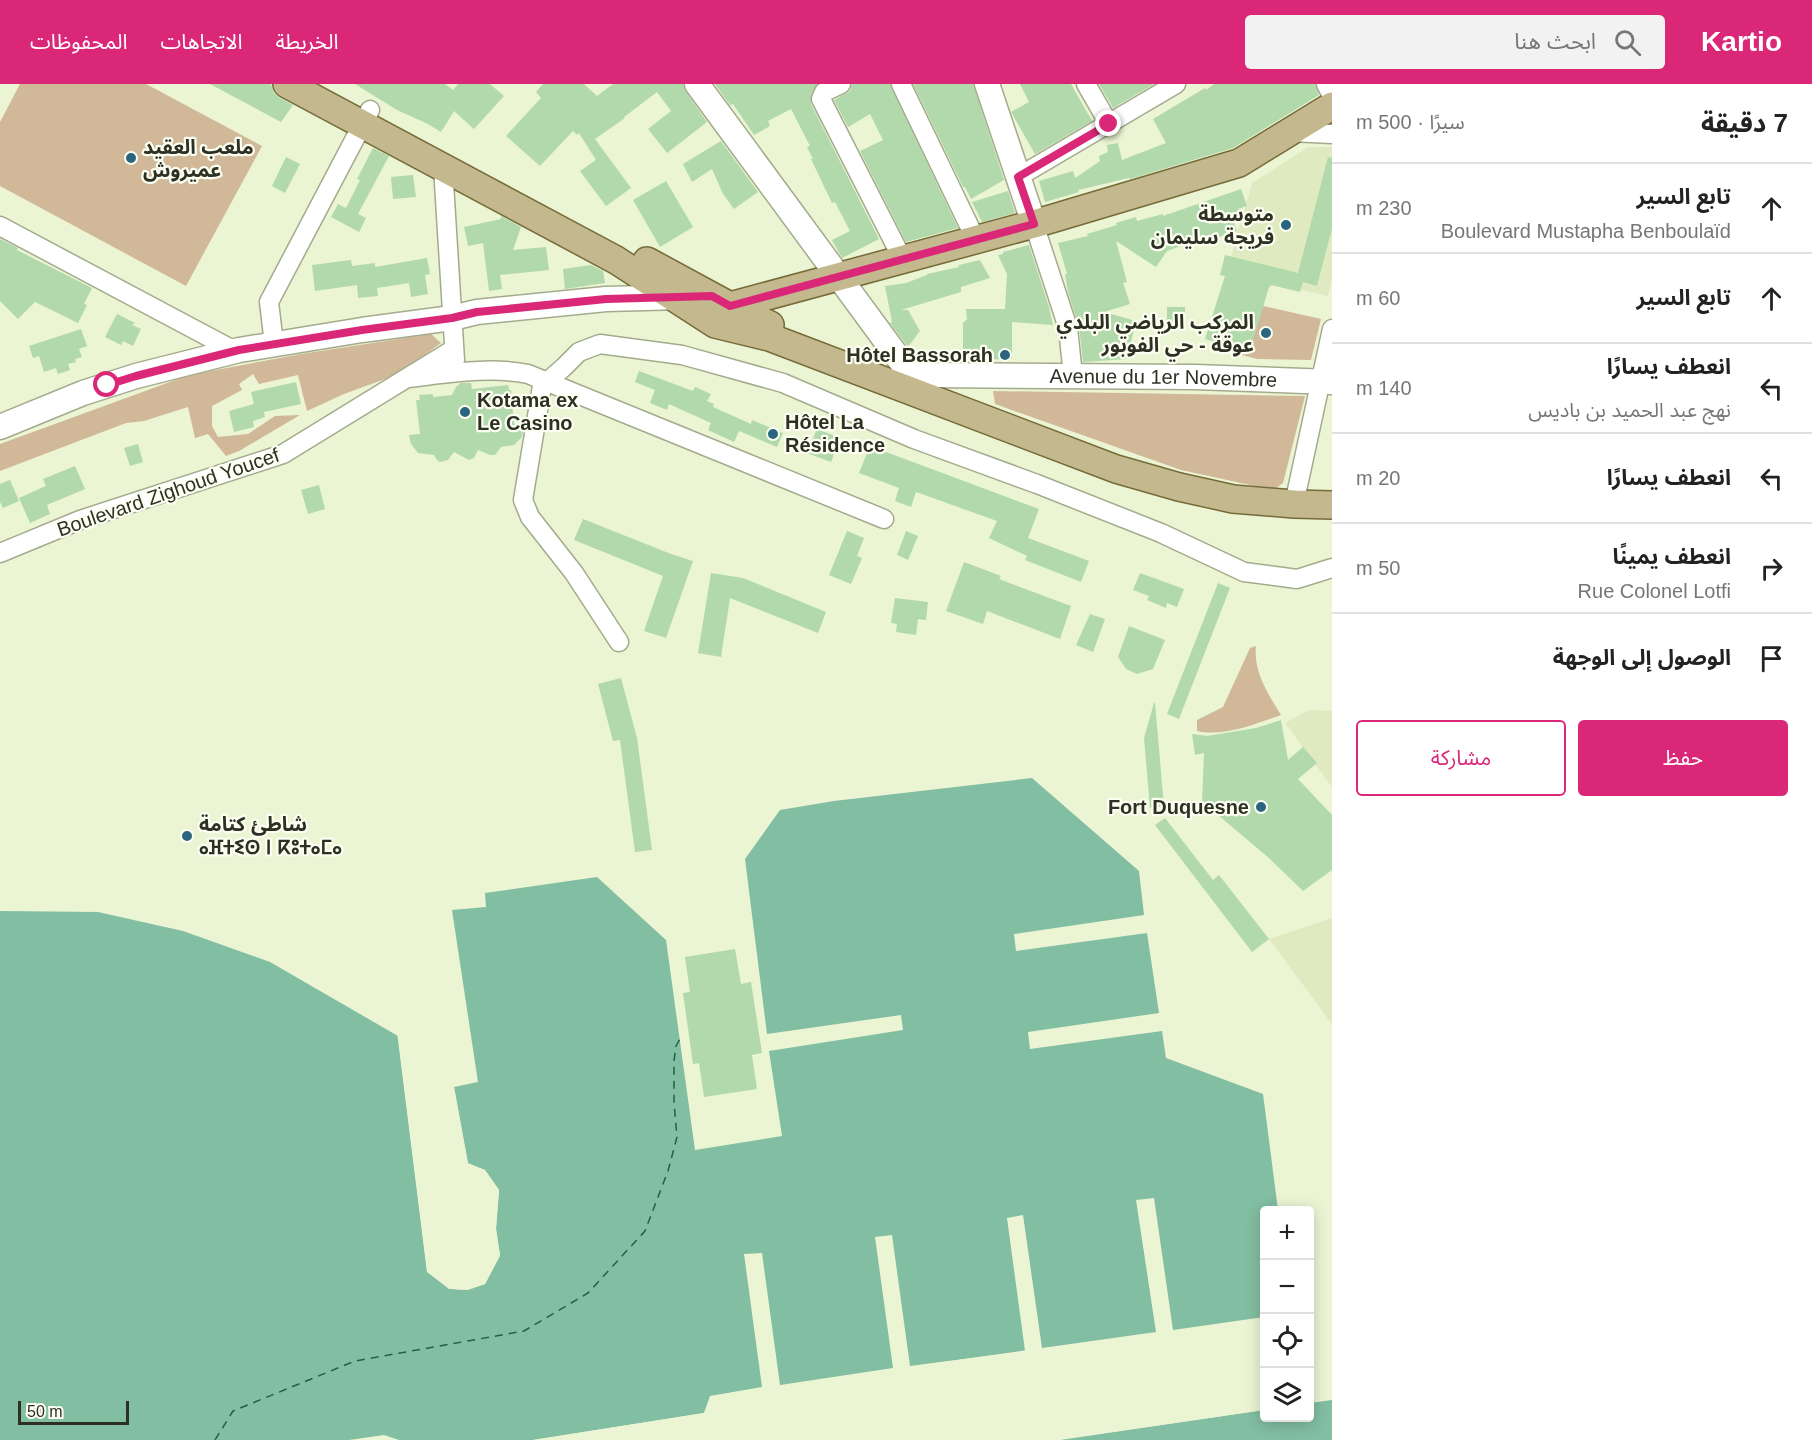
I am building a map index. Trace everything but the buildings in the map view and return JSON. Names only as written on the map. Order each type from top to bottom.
[{"type":"main road","points":[[287,84],[366,117],[732,307],[769,337],[907,380],[940,387],[1004,426]]},
{"type":"main road","points":[[322,84],[366,117],[443,167],[615,260],[674,297]]},
{"type":"main road","points":[[698,84],[839,278],[907,380],[1004,426],[1116,469],[1233,499],[1332,505]]},
{"type":"main road","points":[[987,84],[1034,224]]},
{"type":"main road","points":[[606,299],[732,307],[1034,224],[1239,163],[1332,106]]},
{"type":"main road","points":[[606,299],[620,293],[625,284],[625,272],[615,260]]},
{"type":"main road","points":[[0,427],[91,390],[136,376],[235,351],[274,344],[452,318],[477,312],[606,299],[674,297],[732,307]]},
{"type":"main road","points":[[907,380],[929,375],[993,376]]},
{"type":"main road","points":[[940,387],[993,376]]},
{"type":"main road","name":"Avenue du 1er Novembre","points":[[993,376],[1195,377],[1326,382]]},
{"type":"street","points":[[841,84],[824,92],[821,99],[903,260]]},
{"type":"street","points":[[901,84],[976,240]]},
{"type":"street","points":[[1086,84],[1109,124]]},
{"type":"street","points":[[1018,177],[1176,84]]},
{"type":"street","points":[[1326,84],[1332,96]]},
{"type":"street","points":[[274,344],[269,302],[366,117]]},
{"type":"street","points":[[1291,132],[1332,135]]},
{"type":"street","points":[[443,167],[456,373]]},
{"type":"street","points":[[1034,224],[1068,328],[1073,376]]},
{"type":"street","points":[[0,226],[235,351]]},
{"type":"street","points":[[1294,504],[1326,382],[1332,329]]},
{"type":"street","points":[[619,642],[574,573],[530,517],[524,500],[545,381],[579,352],[600,344],[682,355],[783,383],[914,439],[1161,532],[1244,572],[1297,579],[1332,568]]},
{"type":"street","name":"Boulevard Zighoud Youcef","points":[[0,553],[80,520],[283,454],[454,349]]},
{"type":"street","points":[[407,378],[514,371],[545,381],[884,519]]},
{"type":"shaded area","points":[[20,84],[146,84],[262,146],[186,286],[0,186],[0,122]]},
{"type":"shaded area","name":"متوسطة فريجة سليمان","points":[[1308,147],[1332,147],[1332,278],[1328,296],[1228,273],[1237,231],[1252,183]]},
{"type":"shaded area","name":"المركب الرياضي البلدي عوقة - حي الفوبور","points":[[1223,297],[1321,319],[1311,360],[1257,359],[1212,347]]},
{"type":"shaded area","points":[[431,334],[441,343],[396,375],[344,394],[307,411],[298,375],[259,384],[253,374],[239,384],[242,390],[212,406],[212,426],[218,437],[248,434],[275,416],[300,415],[239,451],[226,456],[208,434],[195,438],[188,407],[144,421],[126,423],[0,471],[0,444],[189,375],[301,354]]},
{"type":"shaded area","points":[[993,391],[1305,396],[1283,483],[1273,490],[1181,470],[995,404]]},
{"type":"shaded area","points":[[1256,646],[1259,673],[1281,715],[1229,731],[1197,731],[1197,720],[1223,707],[1250,648]]},
{"type":"shaded area","points":[[1309,710],[1332,711],[1332,787],[1285,723]]},
{"type":"shaded area","points":[[1032,778],[1139,871],[1144,915],[1014,934],[1016,951],[1147,933],[1159,1013],[1028,1032],[1030,1049],[1162,1031],[1166,1058],[1263,1094],[1277,1206],[1260,1206],[1260,1318],[1173,1330],[1154,1198],[1136,1200],[1156,1332],[1042,1348],[1023,1215],[1007,1218],[1025,1351],[910,1366],[892,1235],[875,1237],[893,1368],[780,1385],[762,1253],[744,1254],[762,1387],[711,1396],[704,1413],[533,1440],[399,1440],[384,1435],[349,1440],[0,1440],[0,911],[98,912],[183,931],[270,962],[398,1036],[427,1271],[448,1287],[460,1290],[485,1284],[500,1255],[496,1229],[499,1190],[485,1170],[468,1164],[454,1087],[478,1082],[452,910],[486,907],[485,893],[597,877],[666,940],[695,1150],[782,1136],[769,1051],[903,1030],[901,1015],[767,1034],[745,859],[780,810],[834,801]]},
{"type":"shaded area","points":[[1332,918],[1332,1024],[1269,939]]},
{"type":"shaded area","points":[[1332,1400],[1332,1440],[1060,1440],[1260,1411],[1260,1422],[1314,1422],[1314,1402]]},
{"type":"pier","points":[[397,1032],[401,1035],[430,1270],[450,1286],[468,1287],[483,1281],[497,1255],[493,1229],[496,1191],[483,1173],[465,1165],[452,1088],[454,1087],[468,1163],[485,1170],[499,1190],[496,1229],[500,1256],[485,1284],[468,1290],[449,1289],[427,1272]]},
{"type":"pier","points":[[1028,1350],[1026,1354],[910,1369],[907,1367]]},
{"type":"pier","points":[[765,1387],[763,1390],[713,1398],[705,1415],[552,1440],[533,1440],[704,1413],[710,1396]]},
{"type":"pier","points":[[1260,1408],[1260,1411],[1057,1440],[1060,1437]]},
{"type":"ferry route","points":[[215,1440],[233,1411],[355,1361],[524,1331],[588,1293],[645,1231],[668,1171],[677,1137],[674,1061],[676,1046],[680,1039]]},
{"type":"place","name":"ملعب العقيد عميروش","points":[[131,158]]},
{"type":"place","name":"متوسطة فريجة سليمان","points":[[1286,225]]},
{"type":"place","name":"المركب الرياضي البلدي عوقة - حي الفوبور","points":[[1266,333]]},
{"type":"place","name":"Hôtel Bassorah","points":[[1005,355]]},
{"type":"place","name":"Kotama ex Le Casino","points":[[465,412]]},
{"type":"place","name":"Hôtel La Résidence","points":[[773,434]]},
{"type":"place","name":"Fort Duquesne","points":[[1261,807]]},
{"type":"place","name":"شاطئ كتامة ⴰⴼⵜⵉⵙ ⵏ ⴽⵓⵜⴰⵎⴰ","points":[[187,836]]},
{"type":"route","points":[[107,385],[239,350],[452,318],[477,312],[606,299],[712,296],[730,306],[839,278],[1034,224],[1018,177],[1109,124]]}]
